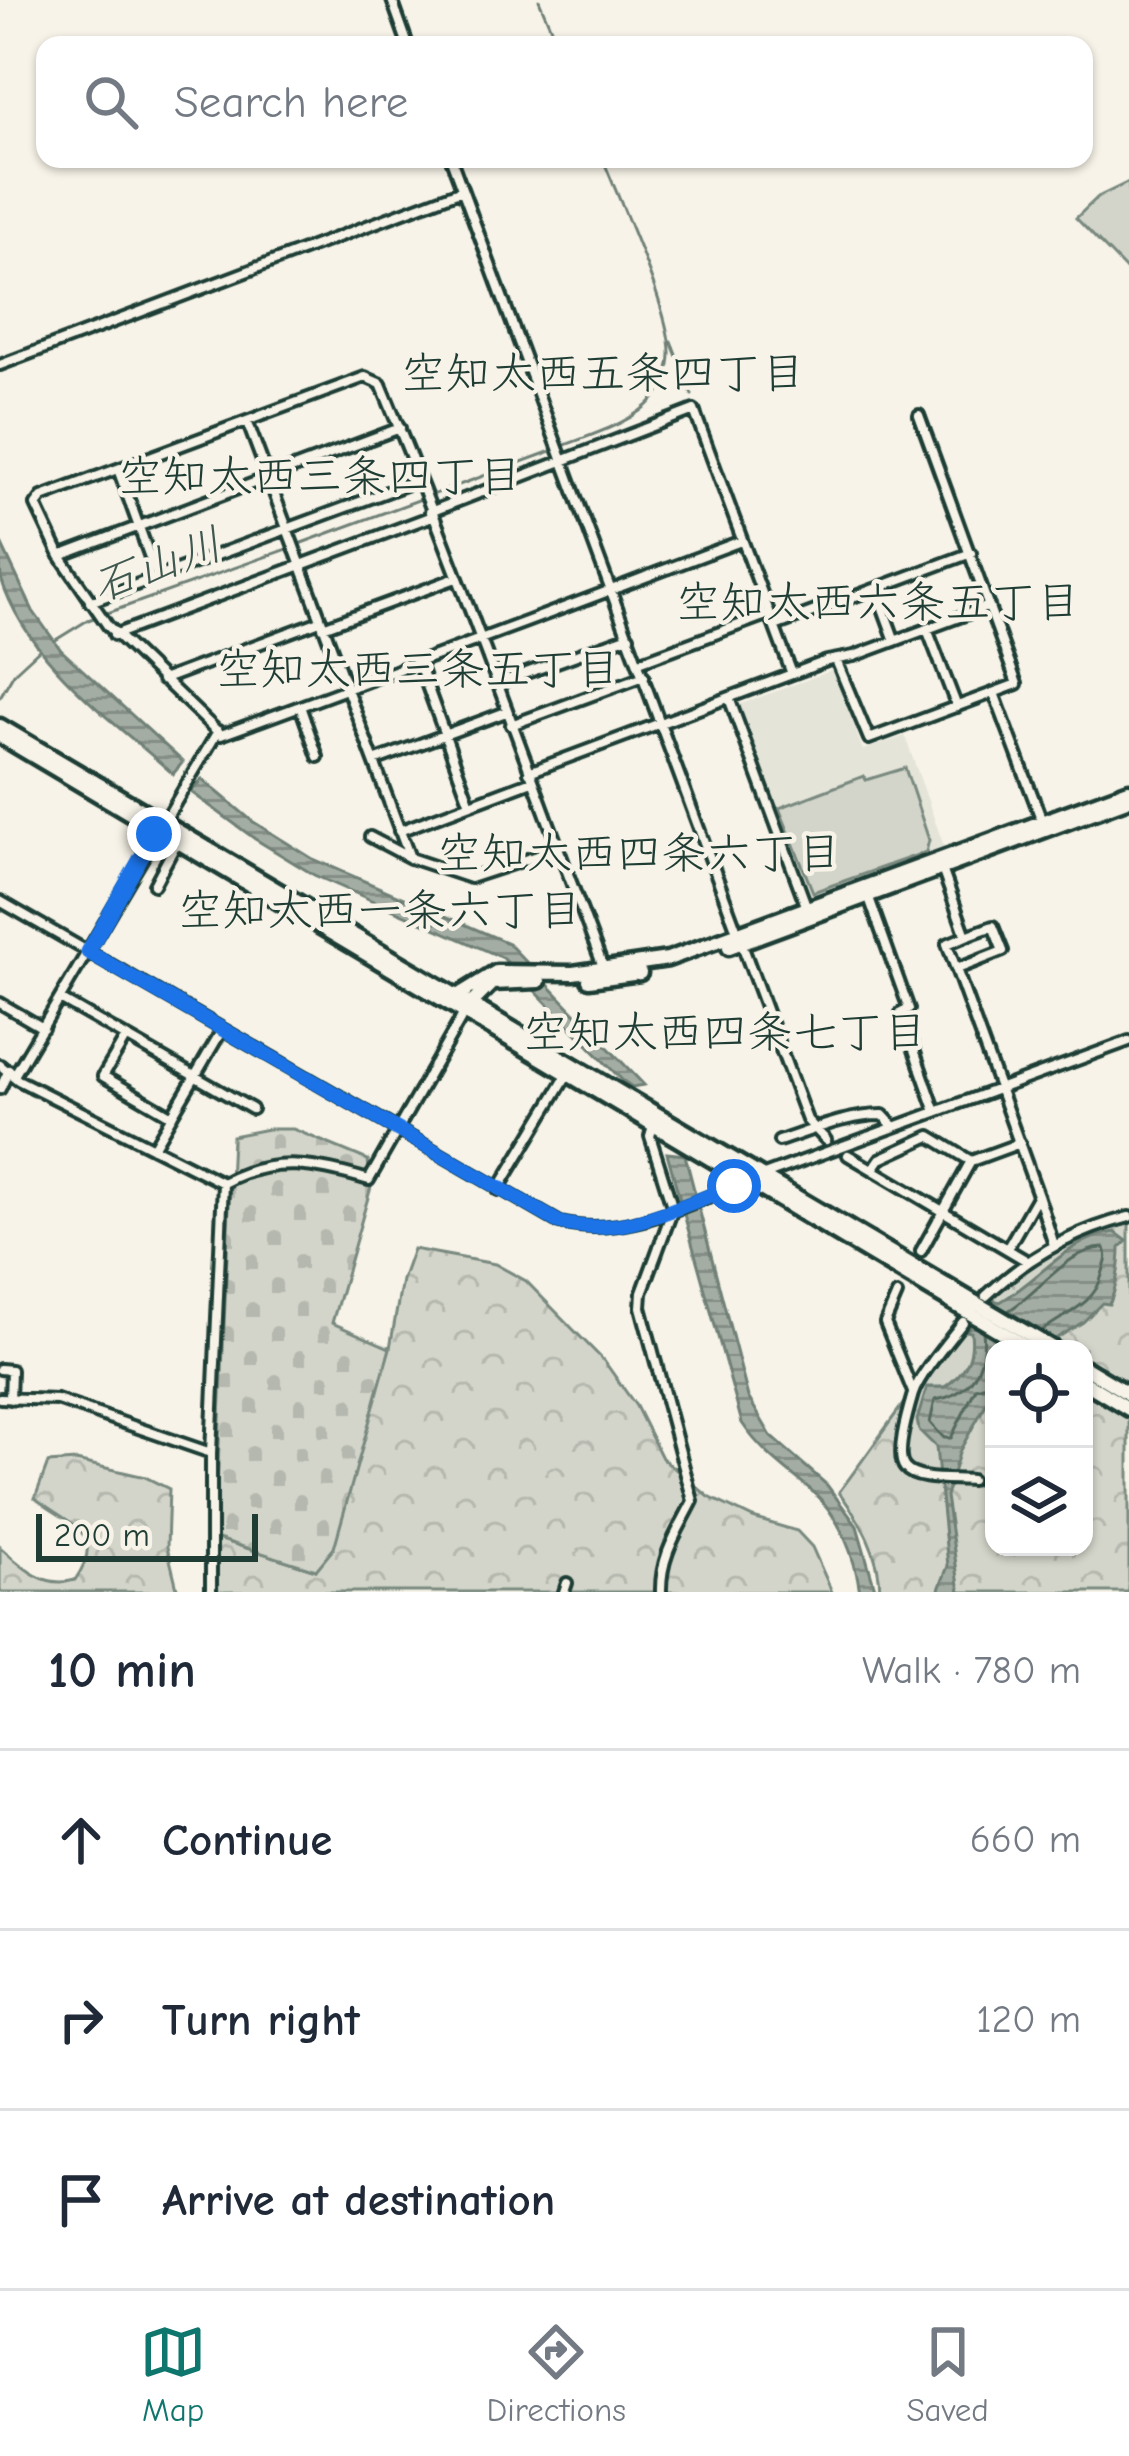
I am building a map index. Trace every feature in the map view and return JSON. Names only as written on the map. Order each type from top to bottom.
[{"type":"highway","points":[[0,726],[755,1179],[1036,1340]]},
{"type":"highway","points":[[0,736],[160,824],[178,840],[464,1004]]},
{"type":"highway","points":[[552,978],[668,958],[742,938],[807,908],[1129,794]]},
{"type":"highway","points":[[464,1004],[484,976],[610,979],[656,969],[941,868],[1129,794]]},
{"type":"highway","points":[[571,1069],[653,1125],[755,1179]]},
{"type":"highway","points":[[977,1310],[1018,1340]]},
{"type":"highway","points":[[1093,1372],[1129,1394]]},
{"type":"highway","points":[[1093,1387],[1129,1408]]},
{"type":"street","points":[[392,0],[405,36]]},
{"type":"street","points":[[454,168],[814,1129],[826,1140]]},
{"type":"street","points":[[0,365],[462,190]]},
{"type":"street","points":[[604,970],[530,777],[511,725],[478,638],[456,578],[430,511],[400,428],[382,384],[364,377],[42,497],[36,505],[60,556],[111,630],[221,735],[478,638],[741,541]]},
{"type":"street","points":[[111,630],[300,564],[694,410],[792,674]]},
{"type":"street","points":[[836,660],[868,740],[1017,685],[919,415]]},
{"type":"street","points":[[247,421],[410,858]]},
{"type":"street","points":[[60,556],[400,428]]},
{"type":"street","points":[[118,469],[157,577]]},
{"type":"street","points":[[93,606],[157,577],[419,480]]},
{"type":"street","points":[[775,626],[971,553]]},
{"type":"street","points":[[162,680],[456,578]]},
{"type":"street","points":[[876,589],[895,641]]},
{"type":"street","points":[[399,831],[662,722],[989,606]]},
{"type":"street","points":[[639,662],[769,614]]},
{"type":"street","points":[[927,628],[957,707]]},
{"type":"street","points":[[496,685],[629,635]]},
{"type":"street","points":[[418,661],[470,804]]},
{"type":"street","points":[[511,725],[644,676]]},
{"type":"street","points":[[994,693],[1042,822]]},
{"type":"street","points":[[729,698],[807,908]]},
{"type":"street","points":[[300,706],[318,757]]},
{"type":"street","points":[[374,761],[506,712]]},
{"type":"street","points":[[0,1090],[8,1070],[43,1028],[218,730]]},
{"type":"street","points":[[370,837],[410,858],[479,878],[558,849]]},
{"type":"street","points":[[154,884],[178,840]]},
{"type":"street","points":[[941,868],[965,936]]},
{"type":"street","points":[[868,895],[909,1009],[901,1013],[936,1112]]},
{"type":"street","points":[[0,901],[537,1213],[584,1229],[618,1227],[676,1208],[1129,1041]]},
{"type":"street","points":[[956,969],[1003,951],[993,926],[947,944],[1054,1245]]},
{"type":"street","points":[[61,998],[252,1109]]},
{"type":"street","points":[[0,1003],[43,1028]]},
{"type":"street","points":[[223,1183],[237,1175],[309,1163],[369,1180],[464,1004]]},
{"type":"street","points":[[153,1148],[222,1030]]},
{"type":"street","points":[[126,1036],[104,1076],[172,1117]]},
{"type":"street","points":[[497,1190],[571,1069]]},
{"type":"street","points":[[8,1070],[18,1080],[223,1183]]},
{"type":"street","points":[[778,1141],[873,1115],[883,1115],[894,1127]]},
{"type":"street","points":[[653,1125],[650,1136],[676,1208],[641,1293],[641,1307],[693,1501],[672,1536],[662,1567],[661,1592]]},
{"type":"street","points":[[872,1169],[880,1160],[930,1136],[971,1161]]},
{"type":"street","points":[[922,1251],[971,1161],[1020,1143]]},
{"type":"street","points":[[848,1155],[1027,1261]]},
{"type":"street","points":[[212,1592],[211,1453],[223,1183]]},
{"type":"street","points":[[1007,1249],[1038,1195]]},
{"type":"street","points":[[971,1480],[917,1475],[905,1469],[901,1442],[913,1394],[977,1310],[1027,1261],[1054,1245],[1129,1217]]},
{"type":"street","points":[[897,1295],[885,1323],[913,1394]]},
{"type":"street","points":[[0,1370],[11,1370],[5,1398],[57,1400],[211,1453]]},
{"type":"shaded area","points":[[833,670],[863,750],[905,736],[946,852],[812,903],[738,705]]},
{"type":"green space","points":[[1129,182],[1129,273],[1076,218],[1098,197]]},
{"type":"green space","points":[[905,768],[929,840],[926,852],[813,892],[779,808],[864,776],[866,780]]},
{"type":"green space","points":[[293,1129],[368,1160],[371,1187],[332,1323],[390,1348],[334,1548],[316,1570],[215,1538],[232,1136]]},
{"type":"green space","points":[[1129,1224],[1129,1592],[880,1592],[868,1539],[839,1492],[963,1329],[1039,1261],[1082,1237]]},
{"type":"green space","points":[[413,1249],[495,1264],[526,1281],[604,1361],[636,1406],[662,1458],[709,1497],[753,1518],[797,1531],[812,1547],[832,1592],[218,1592],[215,1538],[316,1570],[390,1348],[402,1280]]},
{"type":"green space","points":[[76,1461],[145,1477],[169,1489],[167,1547],[177,1588],[184,1592],[0,1592],[0,1547],[43,1579],[75,1580],[84,1564],[86,1540],[35,1498],[48,1463]]},
{"type":"water","points":[[0,541],[33,611],[61,650],[183,762],[173,774],[74,687],[30,636],[1,578]]},
{"type":"water","points":[[202,779],[252,821],[313,859],[508,943],[644,1085],[632,1087],[622,1080],[503,958],[314,875],[191,792]]},
{"type":"water","points":[[667,1153],[685,1155],[748,1397],[771,1436],[827,1485],[857,1526],[876,1592],[860,1592],[844,1536],[830,1511],[742,1423]]},
{"type":"water","points":[[1115,1232],[1127,1241],[1120,1248],[1109,1304],[1102,1303],[1054,1340],[985,1340],[985,1406],[960,1450],[946,1496],[960,1592],[938,1592],[948,1566],[936,1447],[919,1430],[917,1420],[927,1387],[945,1387],[963,1369],[971,1349],[971,1332],[966,1331],[993,1300],[1000,1302],[1097,1236]]},
{"type":"waterway","name":"石山川","points":[[539,0],[554,36]]},
{"type":"waterway","name":"石山川","points":[[563,446],[612,427],[645,407],[660,388],[670,359],[654,285],[607,168]]},
{"type":"waterway","points":[[671,341],[692,395]]},
{"type":"waterway","name":"石山川","points":[[299,544],[554,450]]},
{"type":"waterway","name":"石山川","points":[[54,641],[88,620],[290,548]]},
{"type":"waterway","name":"石山川","points":[[0,697],[14,673],[40,649]]},
{"type":"tunnel","points":[[897,1295],[921,1251]]},
{"type":"district","name":"空知太西五条四丁目","points":[[603,372]]},
{"type":"district","name":"空知太西三条四丁目","points":[[320,475]]},
{"type":"district","name":"空知太西六条五丁目","points":[[878,601]]},
{"type":"district","name":"空知太西三条五丁目","points":[[418,668]]},
{"type":"district","name":"空知太西四条六丁目","points":[[639,852]]},
{"type":"district","name":"空知太西一条六丁目","points":[[380,909]]},
{"type":"district","name":"空知太西四条七丁目","points":[[725,1031]]},
{"type":"route","points":[[154,834],[88,952],[560,1223],[584,1229],[618,1227],[734,1186]]}]
